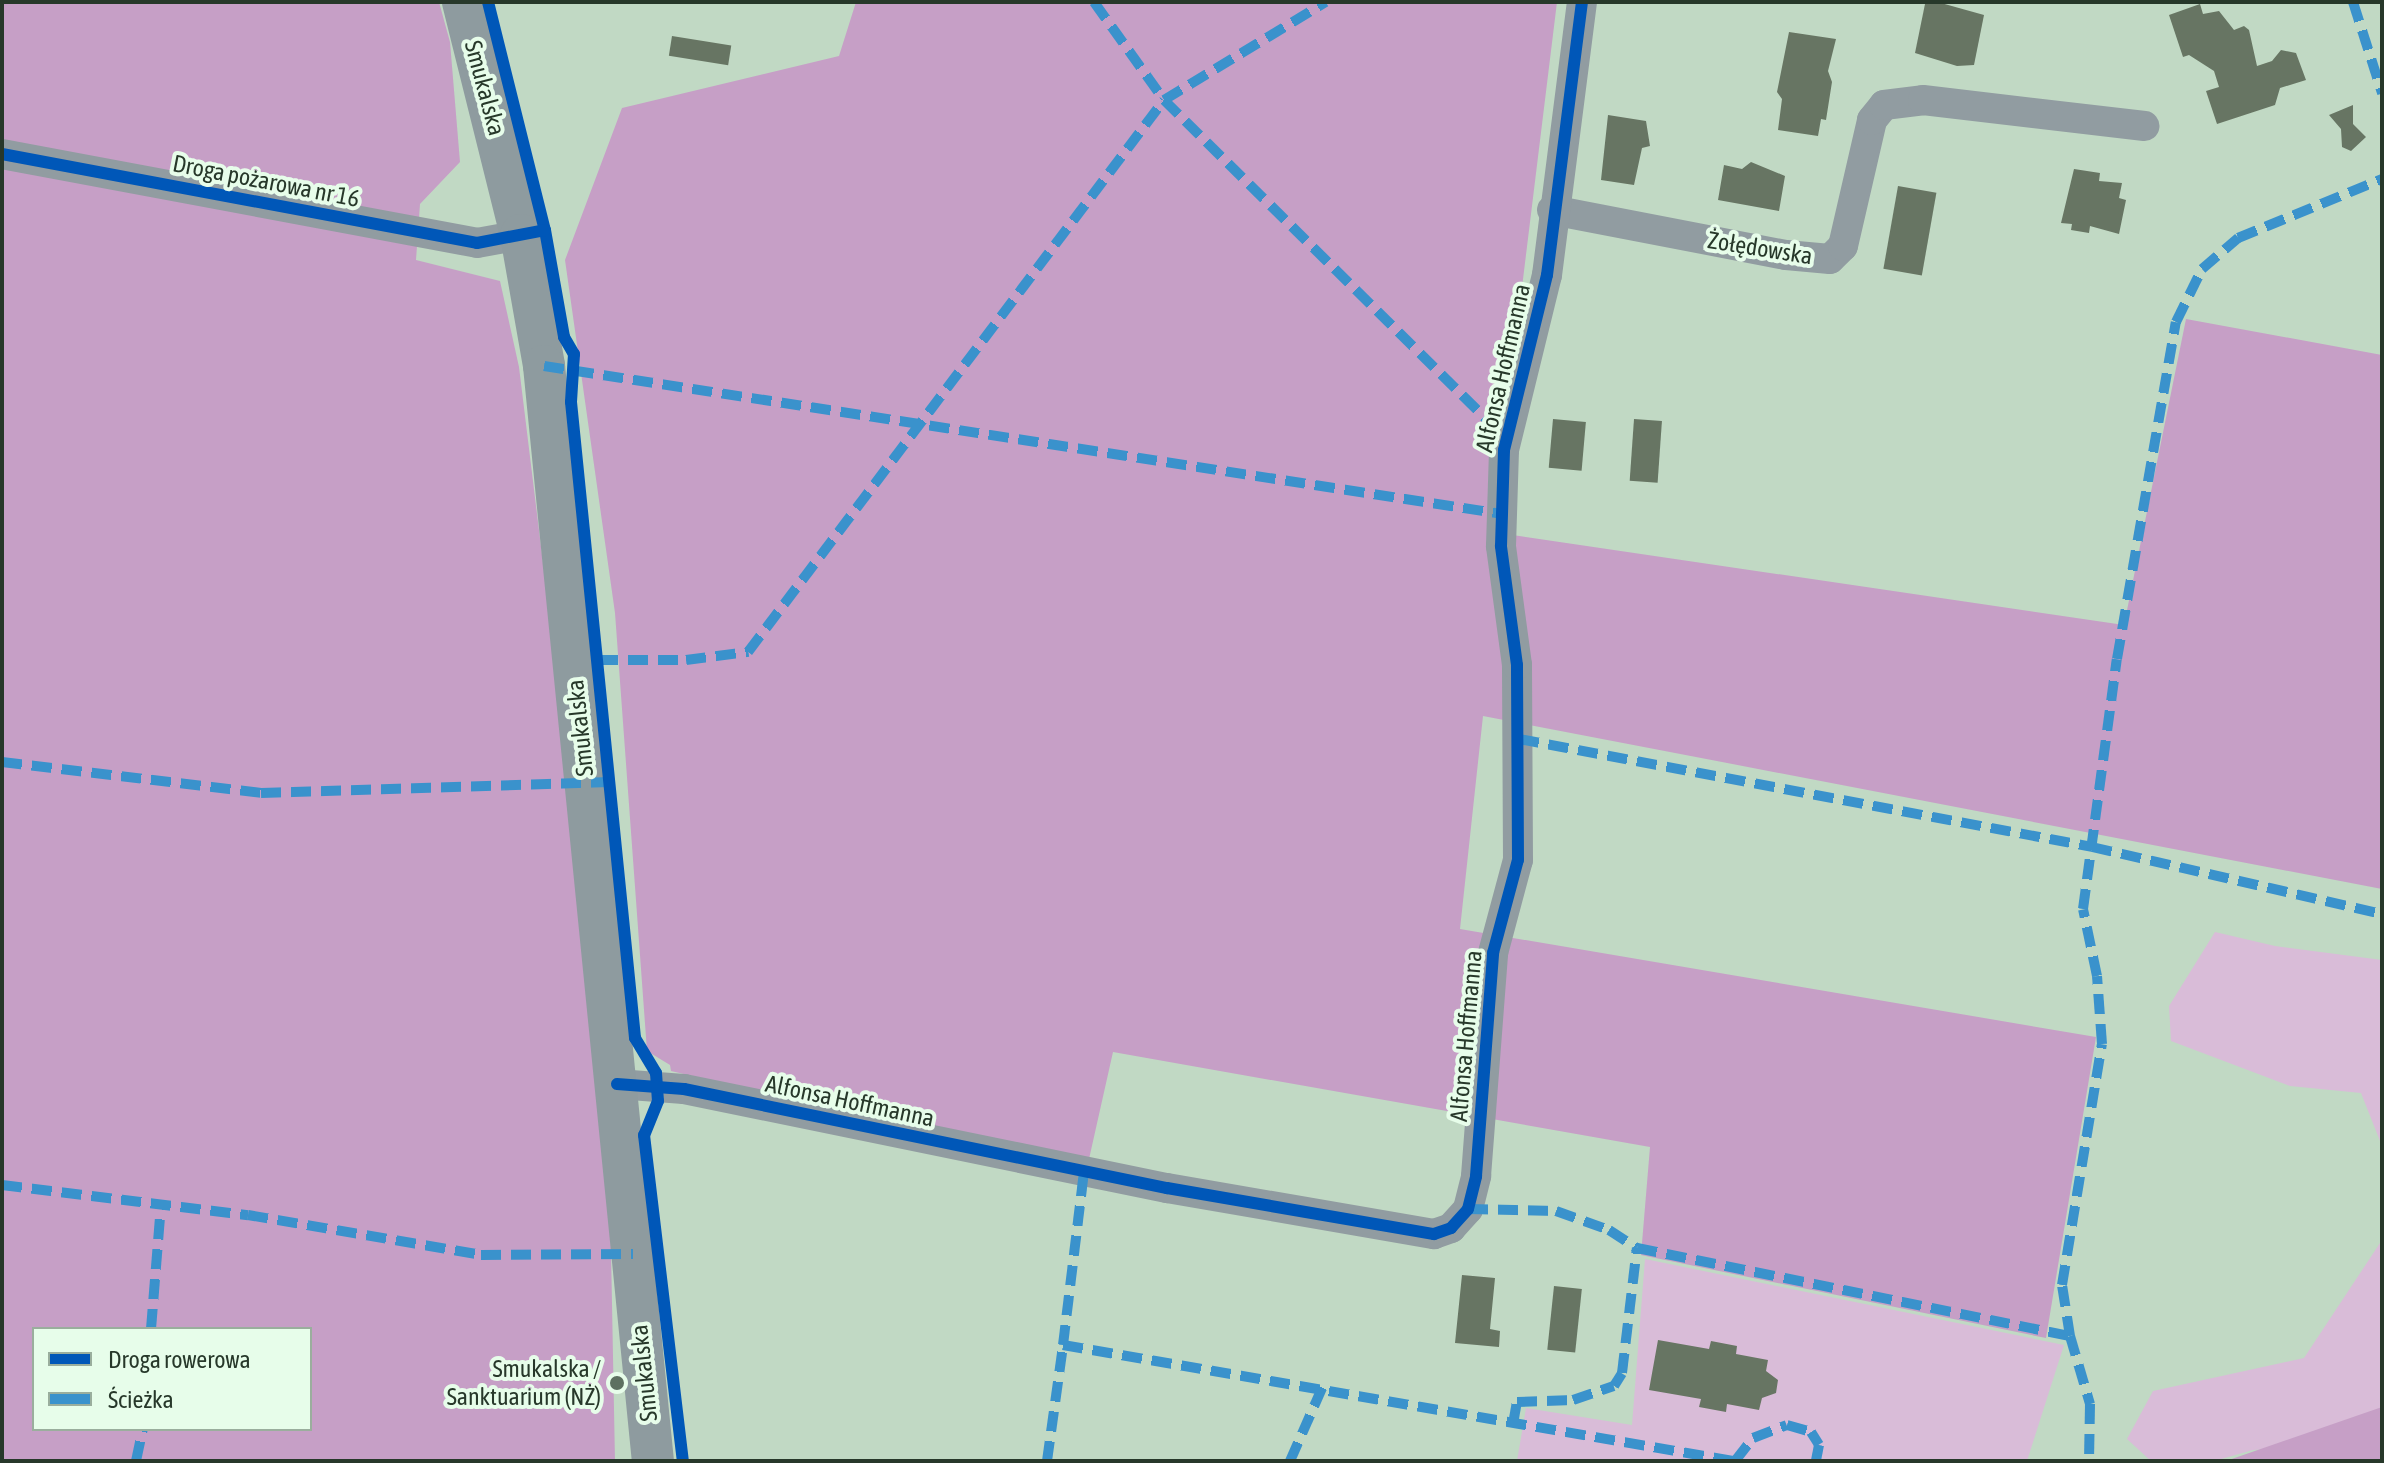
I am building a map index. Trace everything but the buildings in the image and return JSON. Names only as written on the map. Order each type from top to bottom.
[{"type":"street","name":"Smukalska","points":[[463,2],[521,235],[544,366],[653,1461]]},
{"type":"street","name":"Alfonsa Hoffmanna","points":[[617,1084],[684,1089],[1303,1215],[1434,1234],[1451,1228],[1468,1209],[1476,1176],[1493,953],[1518,860],[1517,665],[1501,546],[1504,450],[1547,275],[1552,210],[1582,2]]},
{"type":"street","name":"Żołędowska","points":[[1552,210],[1786,255],[1830,259],[1843,246],[1872,120],[1884,105],[1923,100],[2144,126]]},
{"type":"street","name":"Droga pożarowa nr 16","points":[[2,154],[477,243],[521,235]]},
{"type":"shaded area","points":[[2,2],[439,2],[450,42],[460,162],[420,204],[416,260],[500,281],[519,367],[608,1093],[615,1461],[2,1461]]},
{"type":"shaded area","points":[[856,2],[1557,2],[1492,532],[2124,625],[2186,319],[2382,355],[2382,889],[1483,716],[1460,929],[2096,1037],[2046,1338],[1641,1255],[1650,1147],[1113,1052],[1087,1168],[671,1071],[670,1065],[647,1051],[615,613],[565,260],[622,108],[839,56]]},
{"type":"shaded area","points":[[2215,932],[2275,946],[2382,960],[2382,1146],[2361,1093],[2290,1086],[2171,1041],[2169,1006]]},
{"type":"shaded area","points":[[2382,1240],[2382,1427],[2364,1444],[2253,1450],[2214,1461],[2151,1461],[2127,1439],[2153,1391],[2304,1358]]},
{"type":"shaded area","points":[[1645,1259],[2064,1345],[2027,1461],[1517,1461],[1526,1408],[1632,1425]]},
{"type":"shaded area","points":[[2382,1407],[2382,1461],[2226,1461]]},
{"type":"marked path","points":[[1094,2],[1164,100],[1506,438]]},
{"type":"marked path","points":[[598,660],[686,660],[748,652],[1164,100],[1326,2]]},
{"type":"marked path","points":[[2353,2],[2382,93]]},
{"type":"marked path","points":[[2070,1336],[2062,1285],[2102,1044],[2097,976],[2083,909],[2117,659],[2176,322],[2202,269],[2238,238],[2382,179]]},
{"type":"marked path","points":[[544,366],[1502,514]]},
{"type":"marked path","points":[[1519,739],[2092,847],[2382,914]]},
{"type":"marked path","points":[[2,762],[261,793],[610,782]]},
{"type":"marked path","points":[[1063,1345],[1084,1172]]},
{"type":"marked path","points":[[2,1185],[248,1215],[481,1255],[633,1254]]},
{"type":"marked path","points":[[151,1327],[161,1205]]},
{"type":"marked path","points":[[1468,1209],[1556,1211],[1609,1230],[1637,1248]]},
{"type":"marked path","points":[[1513,1424],[1517,1402],[1573,1400],[1614,1386],[1622,1373],[1637,1248],[2070,1336],[2090,1404],[2089,1461]]},
{"type":"marked path","points":[[1047,1461],[1063,1345],[1733,1461]]},
{"type":"marked path","points":[[1290,1461],[1323,1386]]},
{"type":"marked path","points":[[1735,1461],[1753,1438],[1787,1425],[1811,1432],[1819,1445],[1816,1461]]},
{"type":"marked path","points":[[136,1461],[143,1431]]},
{"type":"cycle path","points":[[488,2],[545,230],[564,337],[574,354],[571,402],[635,1038],[656,1073],[658,1101],[644,1135],[683,1461]]},
{"type":"cycle path","points":[[617,1084],[684,1089],[1167,1188],[1434,1234],[1451,1228],[1468,1209],[1476,1176],[1493,953],[1518,860],[1517,665],[1501,546],[1504,450],[1547,275],[1582,2]]},
{"type":"cycle path","points":[[2,154],[477,243],[545,230]]},
{"type":"place","name":"Smukalska / Sanktuarium (NŻ)","points":[[617,1383]]}]
